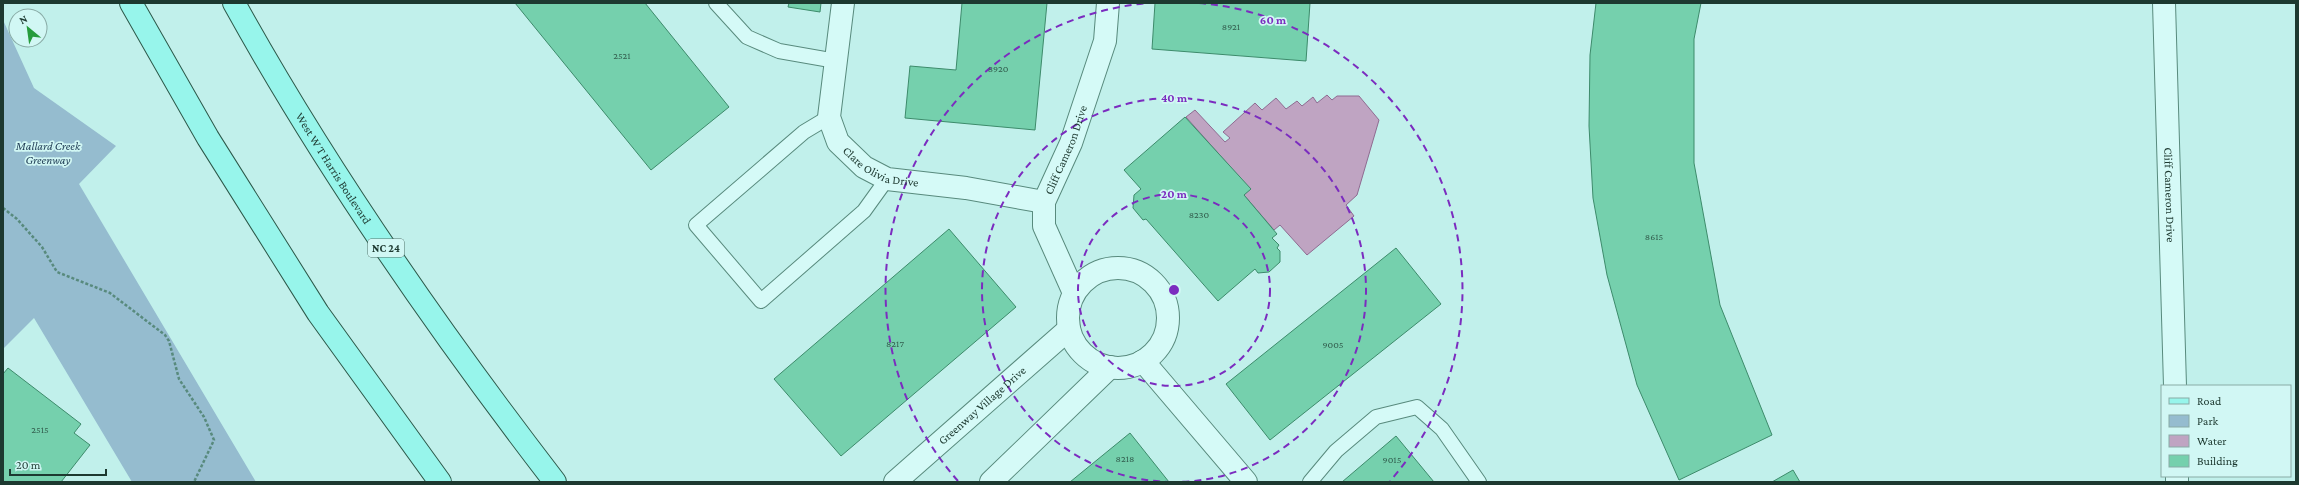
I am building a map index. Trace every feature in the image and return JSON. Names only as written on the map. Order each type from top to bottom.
[{"type":"main road","points":[[131,3],[208,138],[318,313],[440,482]]},
{"type":"main road","name":"West W T Harris Boulevard","points":[[234,3],[259,48],[376,234],[450,342],[555,482]]},
{"type":"street","name":"Clare Olivia Drive","points":[[843,3],[829,117],[838,142],[864,167],[887,179],[966,188],[1044,202]]},
{"type":"street","name":"Cliff Cameron Drive","points":[[1074,293],[1044,226],[1044,202],[1071,143],[1105,41],[1108,3]]},
{"type":"street","name":"Cliff Cameron Drive","points":[[2164,3],[2175,385]]},
{"type":"street","points":[[1115,267],[1132,269],[1147,276],[1159,288],[1166,303],[1168,320],[1165,336],[1156,350],[1143,361],[1127,367],[1110,367],[1092,361],[1077,347],[1069,329],[1068,310],[1074,293],[1084,280],[1094,274],[1115,267]]},
{"type":"street","name":"Greenway Village Drive","points":[[895,482],[1069,329]]},
{"type":"street","points":[[1143,361],[1246,482]]},
{"type":"street","points":[[991,482],[1110,367]]},
{"type":"lane","points":[[716,3],[747,37],[779,51],[836,61]]},
{"type":"lane","points":[[829,117],[804,132],[696,224],[761,301],[864,211],[887,179]]},
{"type":"lane","points":[[1310,482],[1336,451],[1376,417],[1418,407],[1442,429],[1479,482]]},
{"type":"path","points":[[3,208],[17,219],[42,247],[57,272],[110,293],[167,337],[179,379],[204,417],[214,440],[194,482]]},
{"type":"green space","name":"Mallard Creek Greenway","points":[[3,20],[8,31],[8,48],[16,48],[34,88],[116,146],[79,184],[256,482],[132,482],[34,318],[3,349]]},
{"type":"water","points":[[1327,95],[1332,100],[1337,96],[1359,96],[1379,120],[1357,195],[1346,205],[1354,216],[1307,255],[1280,225],[1274,230],[1244,195],[1250,189],[1186,117],[1195,110],[1225,142],[1230,138],[1223,132],[1255,103],[1262,110],[1276,98],[1286,109],[1297,101],[1302,106],[1313,97],[1317,103]]},
{"type":"building","points":[[515,3],[645,3],[729,107],[651,170]]},
{"type":"building","points":[[789,3],[821,3],[820,12],[788,7]]},
{"type":"building","points":[[962,3],[1047,3],[1035,130],[905,118],[910,66],[956,70]]},
{"type":"building","points":[[1155,3],[1310,3],[1306,61],[1152,49]]},
{"type":"building","points":[[1596,3],[1701,3],[1694,39],[1694,163],[1720,305],[1772,435],[1679,480],[1637,385],[1607,275],[1593,198],[1589,126],[1590,55]]},
{"type":"building","points":[[1185,117],[1251,189],[1244,195],[1277,234],[1272,238],[1279,245],[1277,248],[1280,251],[1280,262],[1269,272],[1258,273],[1255,269],[1218,301],[1146,219],[1143,220],[1133,208],[1134,195],[1141,189],[1124,170]]},
{"type":"building","points":[[949,229],[1016,307],[841,456],[774,379]]},
{"type":"building","points":[[1396,248],[1441,304],[1270,440],[1226,384]]},
{"type":"building","points":[[8,368],[81,424],[74,433],[90,445],[61,482],[3,482],[3,374]]},
{"type":"building","points":[[1130,433],[1169,482],[1070,482]]},
{"type":"building","points":[[1396,436],[1434,482],[1342,482]]},
{"type":"building","points":[[1793,470],[1800,482],[1772,482]]}]
